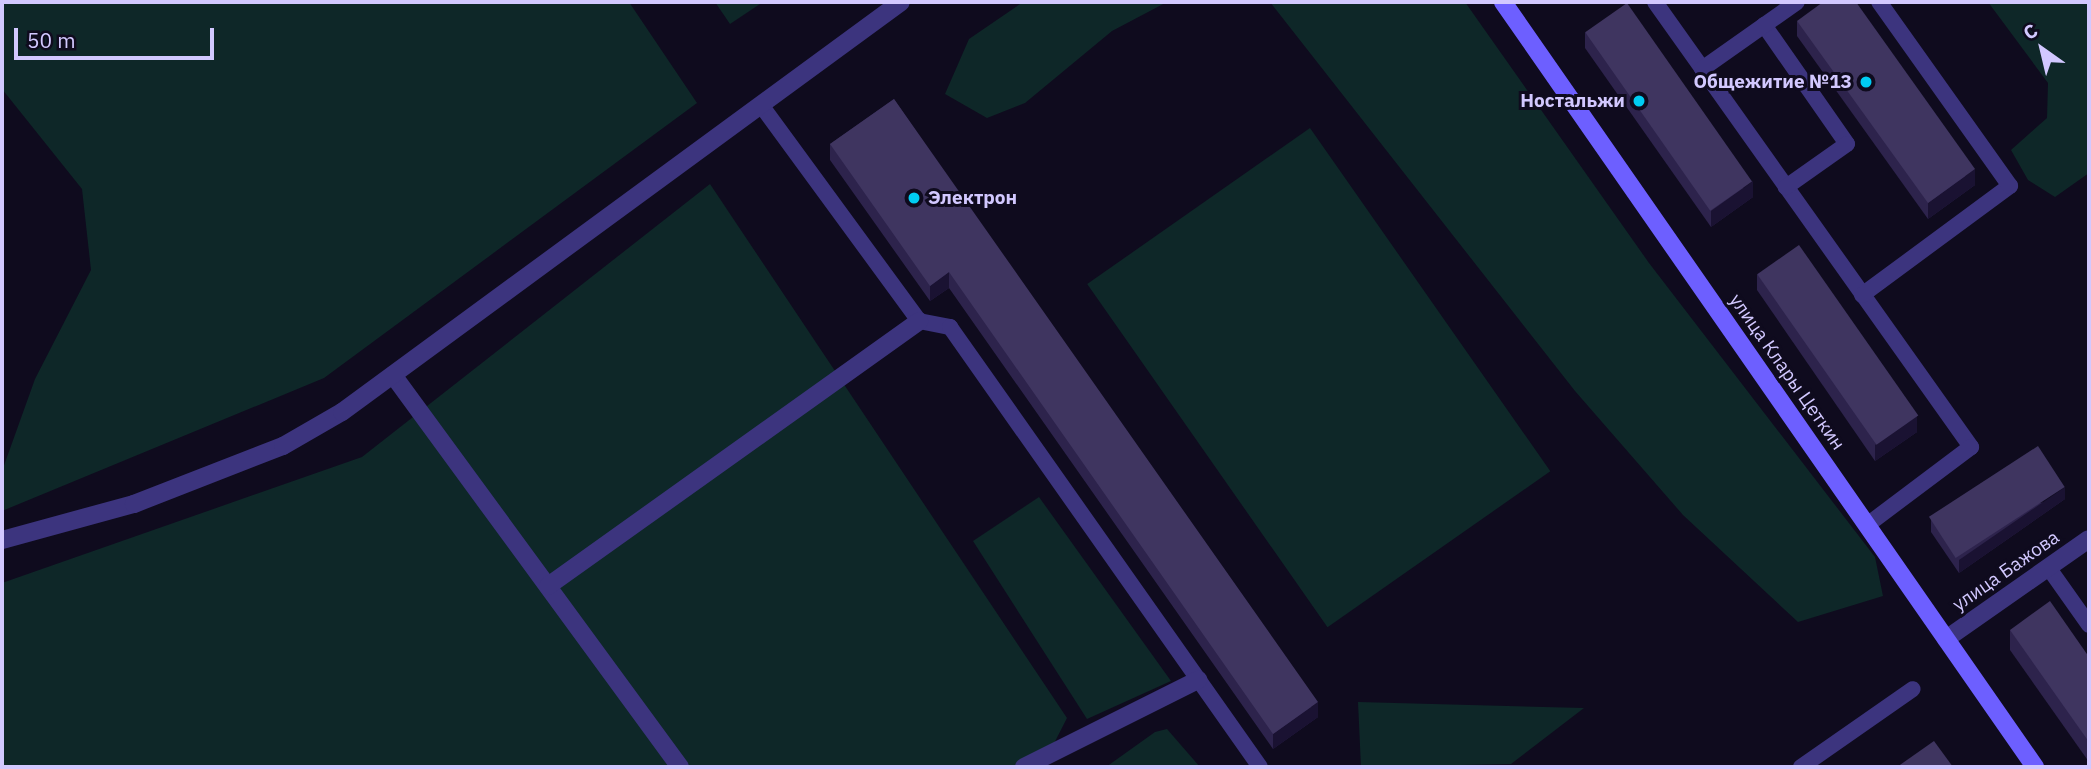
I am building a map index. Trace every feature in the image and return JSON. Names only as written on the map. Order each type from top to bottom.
[{"type":"street","points":[[2,540],[134,504],[283,446],[393,375],[901,2]]},
{"type":"street","name":"улица Клары Цеткин","points":[[1503,2],[2035,767]]},
{"type":"street","points":[[548,586],[919,321]]},
{"type":"street","points":[[393,375],[680,767]]},
{"type":"street","name":"улица Бажова","points":[[1946,639],[2089,539]]},
{"type":"street","points":[[1024,767],[1198,680]]},
{"type":"lane","points":[[1655,2],[1971,447],[1867,525]]},
{"type":"lane","points":[[1702,68],[1797,2]]},
{"type":"lane","points":[[1863,295],[2010,186],[1879,2]]},
{"type":"lane","points":[[1764,25],[1847,144],[1786,187]]},
{"type":"lane","points":[[761,104],[919,321],[950,327],[1259,767]]},
{"type":"lane","points":[[2048,567],[2089,625]]},
{"type":"lane","points":[[1801,767],[1913,689]]},
{"type":"green space","points":[[2,2],[629,2],[697,103],[324,378],[2,511],[2,471],[35,379],[91,270],[82,189],[2,89]]},
{"type":"green space","points":[[715,2],[763,2],[730,24]]},
{"type":"green space","points":[[1023,2],[1167,2],[1112,31],[1025,103],[987,118],[945,94],[969,39]]},
{"type":"green space","points":[[1270,2],[1465,2],[1649,263],[1875,557],[1883,596],[1798,622],[1683,515],[1575,391]]},
{"type":"green space","points":[[1988,2],[2089,2],[2089,173],[2055,197],[2028,180],[2011,150],[2047,118],[2048,83]]},
{"type":"green space","points":[[1310,128],[1550,471],[1328,627],[1087,284]]},
{"type":"green space","points":[[710,184],[1067,718],[1042,767],[2,767],[2,583],[362,457]]},
{"type":"green space","points":[[1039,497],[1171,681],[1087,719],[973,541]]},
{"type":"green space","points":[[1358,702],[1584,708],[1511,764],[1361,767]]},
{"type":"green space","points":[[1167,729],[1200,767],[1106,767],[1155,732]]},
{"type":"building","name":"Общежитие №13","points":[[1823,2],[1856,2],[1975,169],[1928,203],[1797,21]]},
{"type":"building","points":[[1627,3],[1752,182],[1710,211],[1585,32]]},
{"type":"building","points":[[894,99],[1318,702],[1273,734],[949,272],[930,286],[830,144]]},
{"type":"building","points":[[1799,245],[1918,415],[1877,445],[1757,274]]},
{"type":"building","points":[[2038,446],[2065,487],[1956,558],[1929,517]]},
{"type":"building","points":[[2050,601],[2089,657],[2089,742],[2010,630]]},
{"type":"building","points":[[1934,741],[1953,767],[1897,767]]},
{"type":"place","name":"Общежитие №13","points":[[1866,82]]},
{"type":"place","name":"Ностальжи","points":[[1639,101]]},
{"type":"place","name":"Электрон","points":[[914,198]]}]
